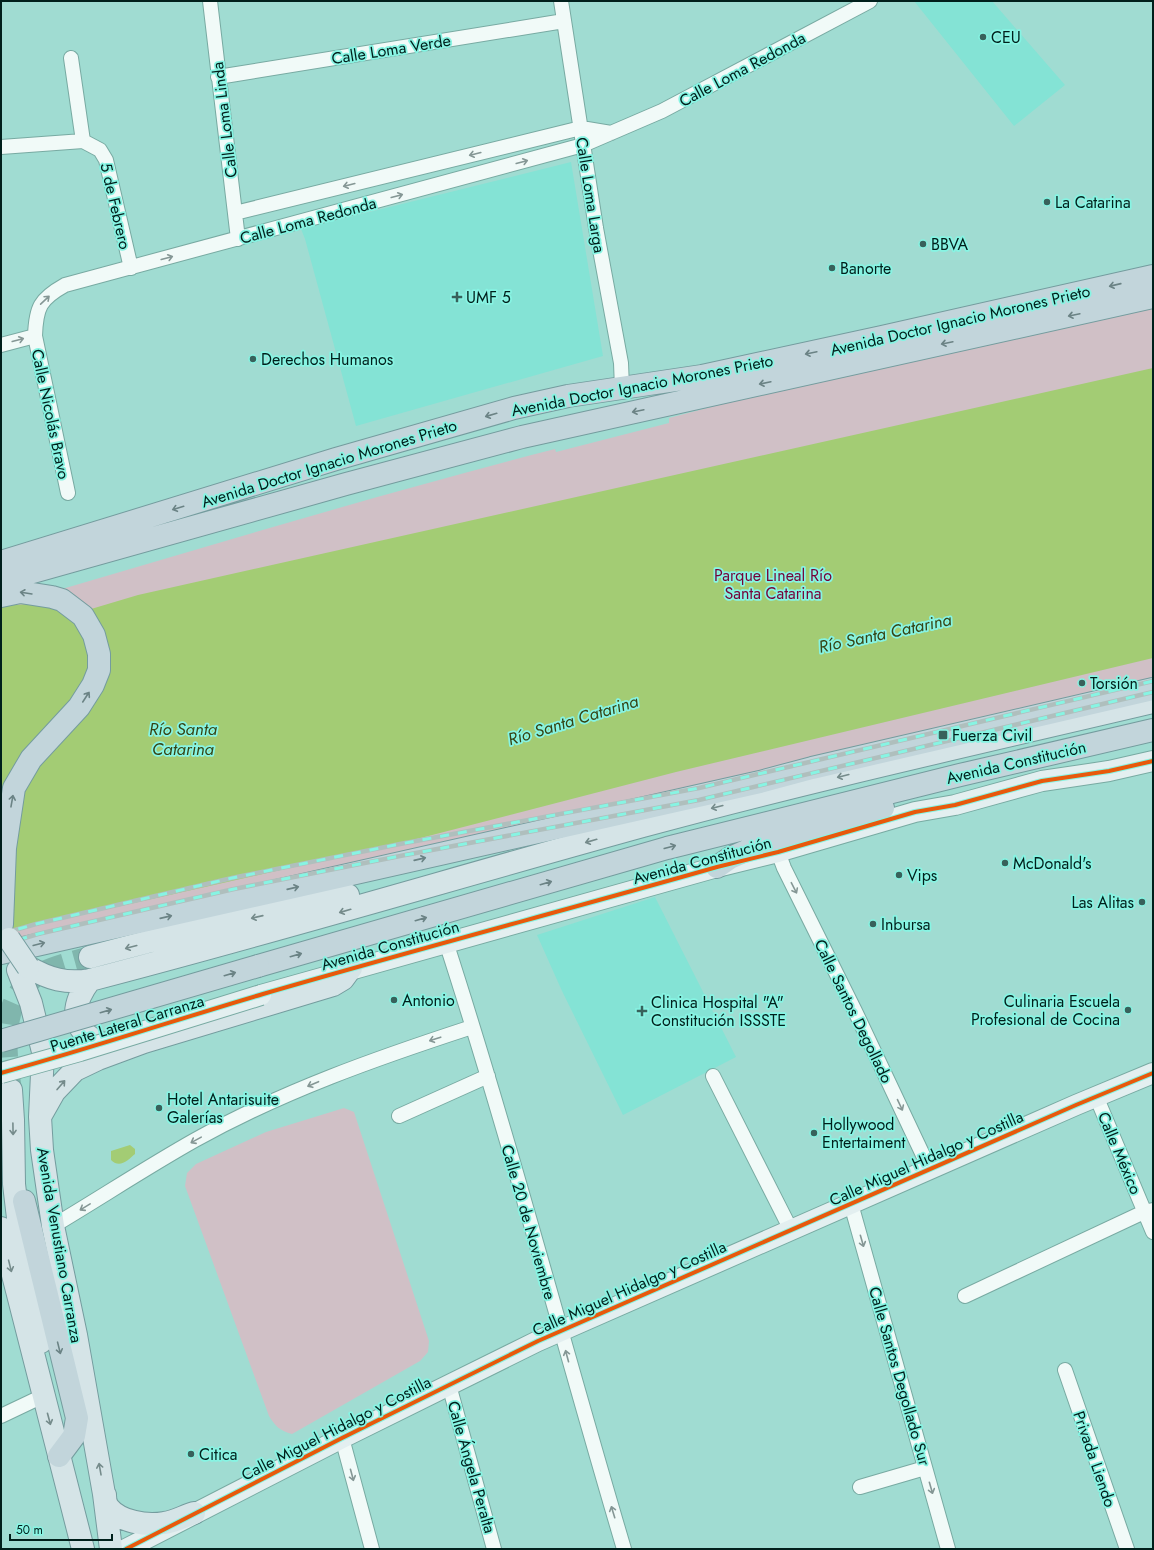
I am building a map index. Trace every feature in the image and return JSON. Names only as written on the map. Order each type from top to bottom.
[{"type":"highway","name":"Avenida Doctor Ignacio Morones Prieto","points":[[1,562],[336,459],[514,408],[568,396],[702,376],[1153,276]]},
{"type":"highway","name":"Avenida Doctor Ignacio Morones Prieto","points":[[1,581],[339,486],[522,437],[1153,297]]},
{"type":"highway","points":[[1,596],[20,592],[62,600],[82,616],[94,635],[99,654],[99,670],[93,686],[79,707],[31,759],[14,788],[5,848],[3,934],[760,782],[812,768],[1153,689]]},
{"type":"highway","name":"Avenida Constitución","points":[[1,1041],[667,848],[960,775],[1153,730]]},
{"type":"highway","points":[[718,867],[730,858],[746,851],[931,794],[948,786],[960,775]]},
{"type":"highway","points":[[24,1201],[77,1418],[74,1436],[59,1456]]},
{"type":"main road","name":"Avenida Constitución","points":[[23,968],[60,981],[74,982],[90,980],[220,946],[646,825],[876,767],[1153,702]]},
{"type":"main road","points":[[90,958],[147,942],[348,895],[501,866]]},
{"type":"main road","name":"Avenida Venustiano Carranza","points":[[3,934],[23,968],[43,1052],[40,1117],[42,1150],[53,1226],[76,1335],[104,1494],[111,1549]]},
{"type":"main road","points":[[40,1117],[54,1092],[75,1070],[98,1059],[125,1048],[333,985],[343,979],[352,968]]},
{"type":"main road","points":[[90,980],[81,992],[75,1008],[77,1019],[81,1028],[95,1040],[125,1048]]},
{"type":"main road","points":[[6,1082],[13,1120],[14,1184],[18,1218],[42,1335],[41,1344],[36,1359]]},
{"type":"main road","points":[[2,1239],[36,1359],[43,1396],[83,1549]]},
{"type":"main road","points":[[104,1494],[107,1506],[134,1522],[150,1524],[166,1523],[194,1513]]},
{"type":"street","name":"Calle Loma Linda","points":[[210,1],[238,239]]},
{"type":"street","name":"Calle Loma Larga","points":[[561,1],[596,228],[621,363],[622,388]]},
{"type":"street","name":"Calle Loma Redonda","points":[[35,336],[36,316],[39,305],[54,292],[66,285],[584,145],[662,111],[870,1]]},
{"type":"street","name":"Calle Loma Verde","points":[[218,77],[564,21]]},
{"type":"street","points":[[1,147],[83,141],[71,58]]},
{"type":"street","name":"Calle Loma Redonda","points":[[235,213],[581,128],[611,133]]},
{"type":"street","name":"5 de Febrero","points":[[83,141],[100,150],[106,160],[131,268]]},
{"type":"street","points":[[1,345],[35,336]]},
{"type":"street","name":"Calle Nicolás Bravo","points":[[35,336],[68,493]]},
{"type":"street","name":"Avenida Constitución","points":[[260,995],[446,942],[718,867],[778,852],[915,812],[955,805],[1042,781],[1109,771],[1153,762]]},
{"type":"street","name":"Calle Santos Degollado","points":[[778,852],[784,868],[855,1011],[930,1170]]},
{"type":"street","name":"Calle 20 de Noviembre","points":[[446,942],[488,1076],[560,1331],[624,1549]]},
{"type":"street","name":"Puente Lateral Carranza","points":[[6,1082],[80,1051],[260,995]]},
{"type":"street","points":[[53,1226],[196,1140],[272,1102],[372,1060],[472,1027]]},
{"type":"street","name":"Calle Miguel Hidalgo y Costilla","points":[[126,1549],[342,1438],[560,1331],[1096,1096],[1153,1073]]},
{"type":"street","points":[[399,1116],[488,1076]]},
{"type":"street","points":[[713,1076],[791,1230]]},
{"type":"street","name":"Calle México","points":[[1096,1096],[1148,1211],[1153,1232]]},
{"type":"street","name":"Calle Santos Degollado Sur","points":[[851,1204],[948,1549]]},
{"type":"street","points":[[965,1296],[1148,1211]]},
{"type":"street","name":"Privada Liendo","points":[[1065,1370],[1127,1549]]},
{"type":"street","name":"Calle Ángela Peralta","points":[[448,1385],[494,1549]]},
{"type":"street","points":[[1,1416],[43,1396]]},
{"type":"street","points":[[342,1438],[372,1549]]},
{"type":"street","points":[[860,1487],[925,1468]]},
{"type":"shaded area","name":"CEU","points":[[914,1],[992,1],[1065,85],[1014,126]]},
{"type":"shaded area","name":"UMF 5","points":[[571,162],[603,356],[356,426],[301,229]]},
{"type":"shaded area","name":"Clinica Hospital \"A\" Constitución ISSSTE","points":[[655,897],[736,1057],[623,1115],[562,991],[537,935]]},
{"type":"green space","name":"Río Santa Catarina","points":[[1153,304],[1153,685],[1,947],[1,607],[416,486],[555,449],[556,452],[669,423],[669,418],[741,399]]},
{"type":"green space","points":[[344,1108],[354,1112],[429,1341],[428,1352],[420,1361],[292,1434],[278,1428],[269,1416],[185,1186],[187,1173],[196,1164],[266,1132]]},
{"type":"water","name":"Río Santa Catarina","points":[[1153,368],[1153,658],[676,772],[405,842],[1,933],[1,606],[56,602],[71,615],[138,595]]},
{"type":"water","points":[[130,1145],[135,1149],[135,1154],[130,1159],[121,1164],[114,1163],[111,1160],[111,1151]]},
{"type":"tunnel","points":[[11,1090],[7,1061],[7,1030],[14,1002],[22,989],[38,975],[45,971],[90,957]]},
{"type":"railway","points":[[1,934],[36,924],[232,878],[400,844],[699,788],[1153,681]]},
{"type":"railway","points":[[1,945],[38,934],[234,889],[400,856],[699,800],[1153,692]]},
{"type":"cycle path","points":[[1,1073],[320,978],[717,867],[778,852],[915,812],[955,805],[1042,781],[1109,771],[1153,761]]},
{"type":"cycle path","points":[[126,1549],[342,1438],[538,1341],[1076,1105],[1153,1073]]},
{"type":"place","name":"CEU","points":[[983,37]]},
{"type":"place","name":"La Catarina","points":[[1047,202]]},
{"type":"place","name":"BBVA","points":[[923,244]]},
{"type":"place","name":"Banorte","points":[[832,268]]},
{"type":"place","name":"UMF 5","points":[[457,297]]},
{"type":"place","name":"Derechos Humanos","points":[[253,359]]},
{"type":"place","name":"Torsión","points":[[1082,683]]},
{"type":"place","name":"Fuerza Civil","points":[[943,735]]},
{"type":"place","name":"McDonald's","points":[[1005,863]]},
{"type":"place","name":"Vips","points":[[899,875]]},
{"type":"place","name":"Las Alitas","points":[[1142,902]]},
{"type":"place","name":"Inbursa","points":[[873,924]]},
{"type":"place","name":"Antonio","points":[[394,1000]]},
{"type":"place","name":"Culinaria Escuela Profesional de Cocina","points":[[1128,1010]]},
{"type":"place","name":"Clinica Hospital \"A\" Constitución ISSSTE","points":[[642,1011]]},
{"type":"place","name":"Hotel Antarisuite Galerías","points":[[159,1108]]},
{"type":"place","name":"Hollywood Entertaiment","points":[[814,1133]]},
{"type":"place","name":"Citica","points":[[191,1454]]},
{"type":"park label","name":"Parque Lineal Río Santa Catarina","points":[[773,584]]}]
